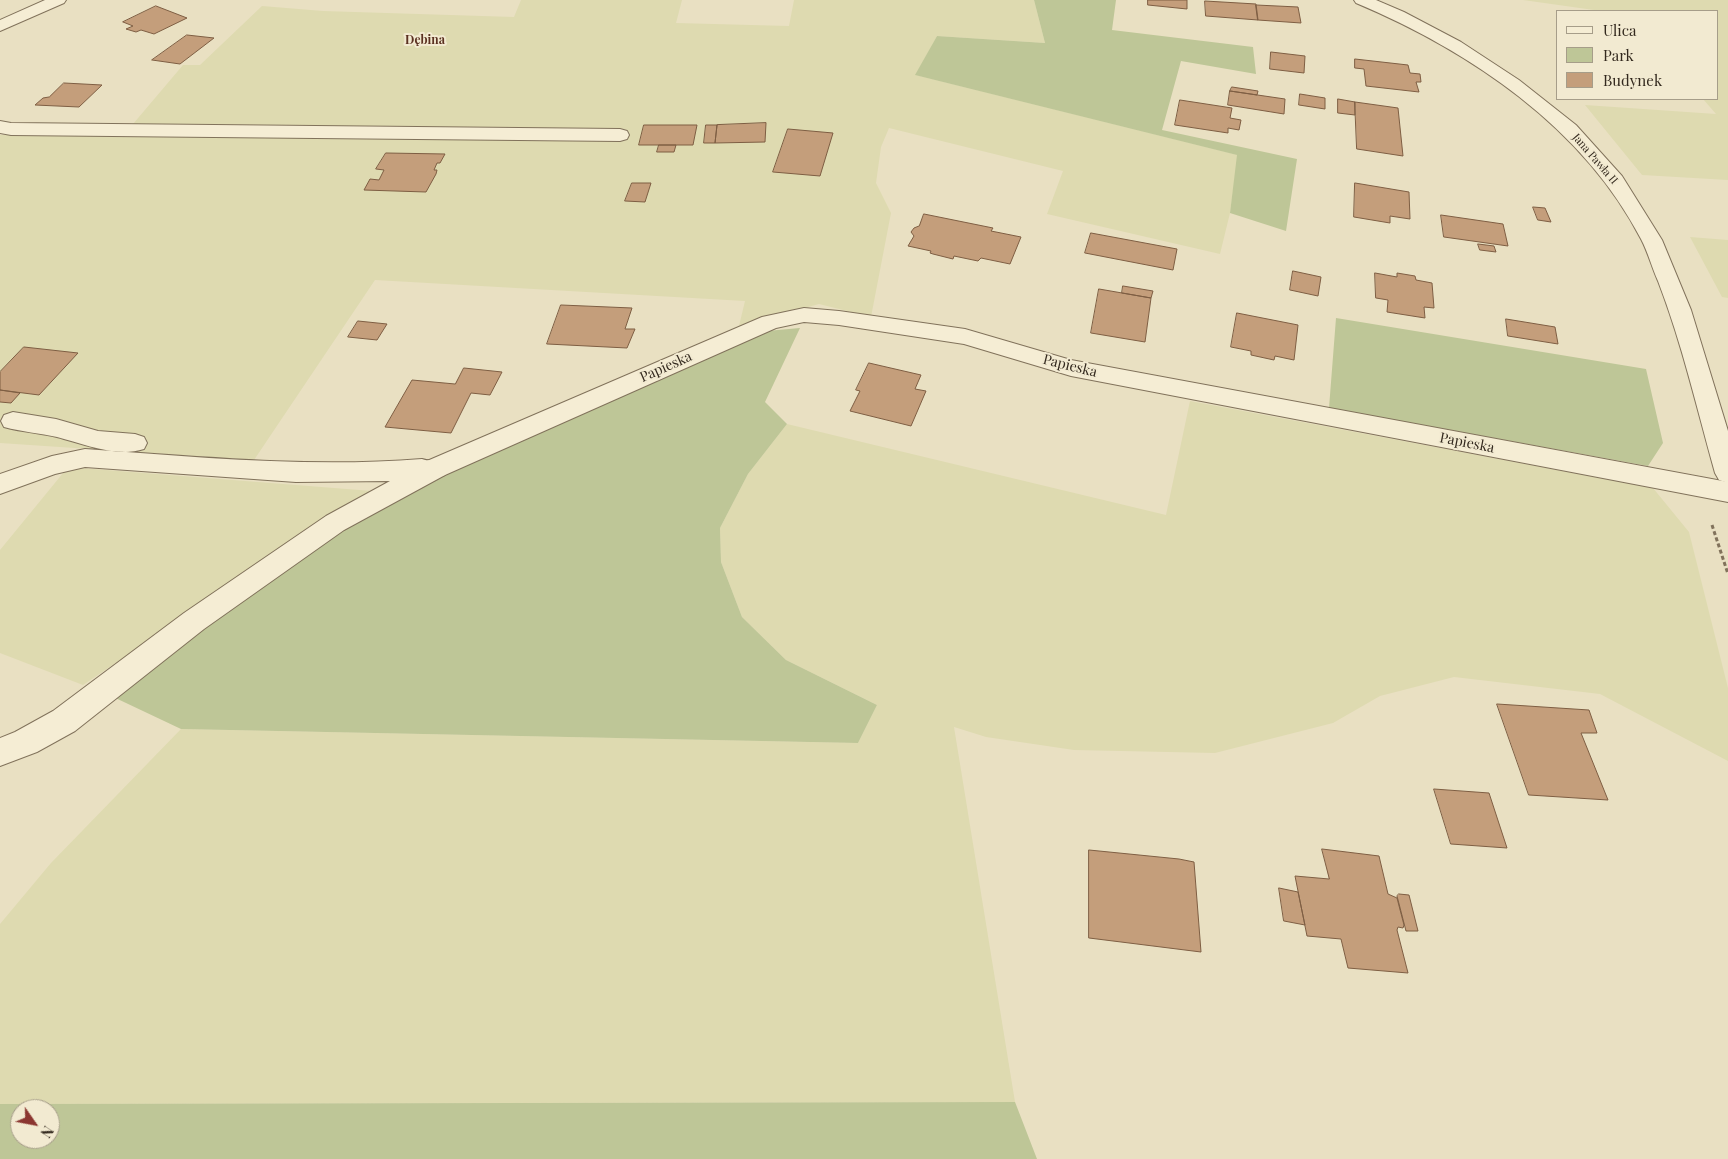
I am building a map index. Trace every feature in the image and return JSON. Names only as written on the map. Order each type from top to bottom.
[{"type":"street","points":[[0,26],[58,0]]},
{"type":"street","name":"Jana Pawła II","points":[[1362,0],[1398,15],[1455,46],[1513,84],[1569,129],[1615,180],[1652,240],[1680,310],[1728,472]]},
{"type":"street","points":[[0,127],[11,129],[620,135]]},
{"type":"street","name":"Papieska","points":[[436,468],[770,322],[804,315],[966,336],[1071,368],[1728,492]]},
{"type":"street","points":[[13,421],[56,428],[98,440],[266,452],[392,472]]},
{"type":"street","points":[[0,484],[52,465],[85,458],[322,474],[392,472],[436,468]]},
{"type":"street","points":[[0,752],[26,742],[64,721],[194,621],[335,522],[436,468]]},
{"type":"path","points":[[1700,488],[1728,574]]},
{"type":"shaded area","points":[[521,0],[682,0],[676,23],[789,26],[794,0],[1034,0],[1045,43],[937,36],[916,75],[1238,155],[1230,213],[1220,254],[1047,214],[1063,171],[889,128],[881,147],[876,183],[891,213],[871,317],[819,304],[739,326],[745,301],[375,280],[254,460],[0,443],[0,135],[298,136],[305,125],[133,124],[183,65],[200,65],[262,6],[323,11],[514,17]]},
{"type":"shaded area","points":[[1523,0],[1728,0],[1728,180],[1642,175],[1585,105],[1716,114],[1704,100],[1718,100],[1718,10],[1594,10]]},
{"type":"shaded area","points":[[1690,237],[1728,240],[1728,298],[1722,297]]},
{"type":"shaded area","points":[[1190,401],[1653,488],[1689,532],[1728,688],[1728,761],[1600,694],[1454,677],[1380,696],[1333,723],[1215,753],[1074,750],[986,737],[954,727],[1015,1102],[60,1104],[60,1099],[10,1099],[10,1104],[0,1104],[0,924],[51,863],[181,729],[858,743],[877,705],[786,660],[742,617],[721,562],[720,528],[748,474],[787,424],[1166,515]]},
{"type":"shaded area","points":[[68,467],[372,491],[83,685],[0,653],[0,550]]},
{"type":"green space","points":[[1034,0],[1116,0],[1112,30],[1253,47],[1256,74],[1181,61],[1162,130],[1297,159],[1286,231],[1230,213],[1237,155],[915,75],[937,36],[1045,43]]},
{"type":"green space","points":[[1336,318],[1646,369],[1663,443],[1648,466],[1329,408]]},
{"type":"green space","points":[[800,328],[765,402],[787,424],[748,474],[720,528],[721,562],[742,617],[786,660],[877,705],[858,743],[181,729],[107,694],[317,540],[437,476],[767,331]]},
{"type":"green space","points":[[1015,1102],[1037,1159],[0,1159],[0,1104],[10,1104],[10,1149],[60,1149],[60,1104]]},
{"type":"building","points":[[1148,0],[1187,0],[1187,9],[1148,5]]},
{"type":"building","points":[[1205,1],[1256,4],[1258,20],[1206,16]]},
{"type":"building","points":[[1256,5],[1298,7],[1301,23],[1258,20]]},
{"type":"building","points":[[156,6],[187,18],[154,34],[141,30],[136,32],[126,29],[133,26],[123,22]]},
{"type":"building","points":[[187,35],[214,38],[180,64],[152,60]]},
{"type":"building","points":[[1271,52],[1305,56],[1304,73],[1270,69]]},
{"type":"building","points":[[1355,59],[1408,65],[1410,73],[1420,74],[1421,82],[1416,82],[1419,92],[1366,86],[1364,69],[1355,68]]},
{"type":"building","points":[[64,83],[102,85],[79,107],[35,105],[43,98],[49,97]]},
{"type":"building","points":[[1232,87],[1258,91],[1257,95],[1230,91]]},
{"type":"building","points":[[1230,91],[1285,99],[1284,114],[1228,105]]},
{"type":"building","points":[[1300,94],[1325,98],[1325,109],[1299,105]]},
{"type":"building","points":[[1338,99],[1355,102],[1355,115],[1338,113]]},
{"type":"building","points":[[1180,100],[1232,108],[1230,118],[1241,120],[1239,130],[1228,128],[1228,133],[1175,125]]},
{"type":"building","points":[[1355,102],[1398,108],[1403,156],[1357,149]]},
{"type":"building","points":[[766,123],[765,142],[715,143],[717,125]]},
{"type":"building","points":[[644,125],[697,125],[693,145],[639,145]]},
{"type":"building","points":[[706,125],[717,125],[715,143],[704,143]]},
{"type":"building","points":[[788,129],[833,133],[820,176],[773,172]]},
{"type":"building","points":[[659,145],[676,145],[674,152],[657,152]]},
{"type":"building","points":[[386,153],[445,154],[440,163],[437,163],[434,170],[437,170],[436,174],[426,192],[364,190],[370,179],[379,180],[384,170],[376,169]]},
{"type":"building","points":[[632,183],[651,183],[645,202],[625,201]]},
{"type":"building","points":[[1355,183],[1409,192],[1410,219],[1390,216],[1390,223],[1354,217]]},
{"type":"building","points":[[1533,207],[1545,208],[1551,222],[1538,220]]},
{"type":"building","points":[[924,214],[993,228],[991,231],[1021,237],[1010,264],[981,258],[978,261],[954,256],[953,259],[930,253],[931,251],[908,246],[914,236],[911,232],[919,226]]},
{"type":"building","points":[[1441,215],[1503,224],[1508,246],[1444,237]]},
{"type":"building","points":[[1091,233],[1177,249],[1173,270],[1085,253]]},
{"type":"building","points":[[1478,244],[1494,246],[1496,252],[1480,250]]},
{"type":"building","points":[[1293,271],[1321,277],[1318,296],[1290,290]]},
{"type":"building","points":[[1375,273],[1397,277],[1397,273],[1415,276],[1416,280],[1432,283],[1434,308],[1424,307],[1425,318],[1387,312],[1388,300],[1376,298]]},
{"type":"building","points":[[1123,286],[1153,291],[1151,298],[1122,293]]},
{"type":"building","points":[[1099,289],[1151,298],[1145,342],[1091,333]]},
{"type":"building","points":[[561,305],[632,308],[625,329],[635,329],[627,348],[547,344]]},
{"type":"building","points":[[1237,313],[1298,325],[1294,360],[1275,356],[1274,360],[1251,355],[1251,351],[1231,347]]},
{"type":"building","points":[[1506,319],[1555,327],[1558,344],[1508,336]]},
{"type":"building","points":[[358,321],[387,324],[377,340],[348,337]]},
{"type":"building","points":[[24,347],[78,353],[39,395],[0,390],[0,372]]},
{"type":"building","points":[[869,363],[921,375],[915,389],[926,391],[911,426],[850,411],[860,391],[856,390]]},
{"type":"building","points":[[464,368],[502,372],[490,395],[471,393],[451,433],[385,427],[412,380],[455,384]]},
{"type":"building","points":[[0,390],[20,393],[11,403],[0,402]]},
{"type":"building","points":[[1497,704],[1589,710],[1597,733],[1581,733],[1608,800],[1529,795]]},
{"type":"building","points":[[1434,789],[1489,793],[1507,848],[1451,844]]},
{"type":"building","points":[[1322,849],[1379,856],[1388,894],[1397,898],[1404,925],[1403,928],[1398,927],[1397,930],[1408,973],[1348,968],[1341,939],[1307,936],[1295,876],[1329,879]]},
{"type":"building","points":[[1089,850],[1194,862],[1201,952],[1089,938]]},
{"type":"building","points":[[1279,888],[1298,892],[1305,925],[1284,921]]},
{"type":"building","points":[[1399,894],[1409,895],[1418,931],[1406,931],[1397,896]]},
{"type":"district","name":"Dębina","points":[[425,40]]}]
